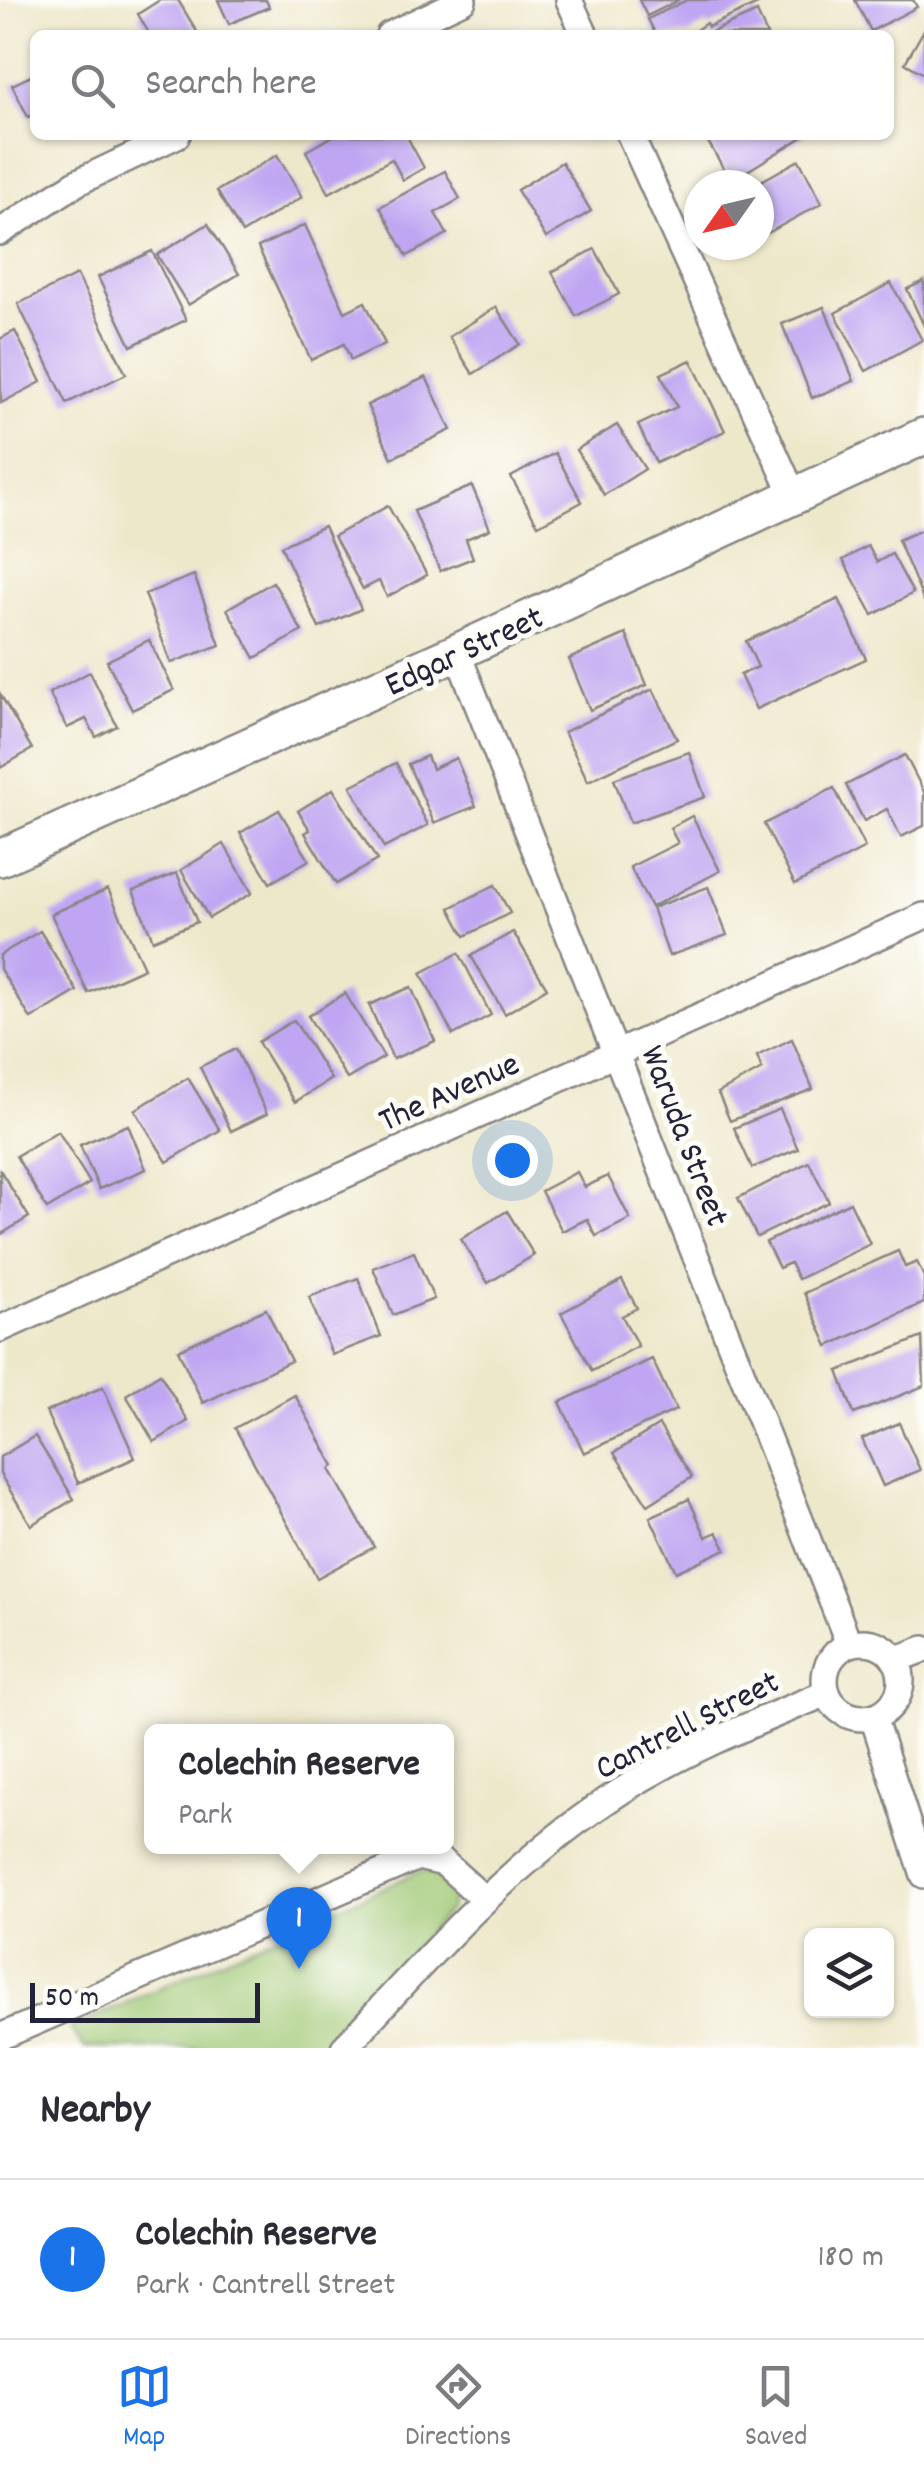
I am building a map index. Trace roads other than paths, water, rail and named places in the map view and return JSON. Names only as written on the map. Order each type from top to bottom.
[{"type":"main road","name":"Edgar Street","points":[[0,858],[924,436]]},
{"type":"street","points":[[400,30],[464,0]]},
{"type":"street","points":[[569,0],[584,30]]},
{"type":"street","points":[[0,232],[78,182],[166,140]]},
{"type":"street","points":[[632,140],[792,494]]},
{"type":"street","name":"Waruda Street","points":[[458,652],[849,1644]]},
{"type":"street","name":"The Avenue","points":[[0,1329],[924,916]]},
{"type":"street","points":[[870,1642],[880,1646],[900,1671],[899,1694],[884,1712],[873,1717],[840,1711],[827,1693],[824,1681],[831,1659],[849,1644],[870,1642]]},
{"type":"street","points":[[895,1660],[924,1649]]},
{"type":"street","name":"Cantrell Street","points":[[344,2048],[484,1899],[571,1828],[634,1784],[712,1743],[827,1693]]},
{"type":"street","points":[[873,1717],[924,1876]]},
{"type":"street","points":[[0,2038],[418,1857],[444,1863],[484,1899]]},
{"type":"place","name":"Colechin Reserve","points":[[299,1969]]}]
